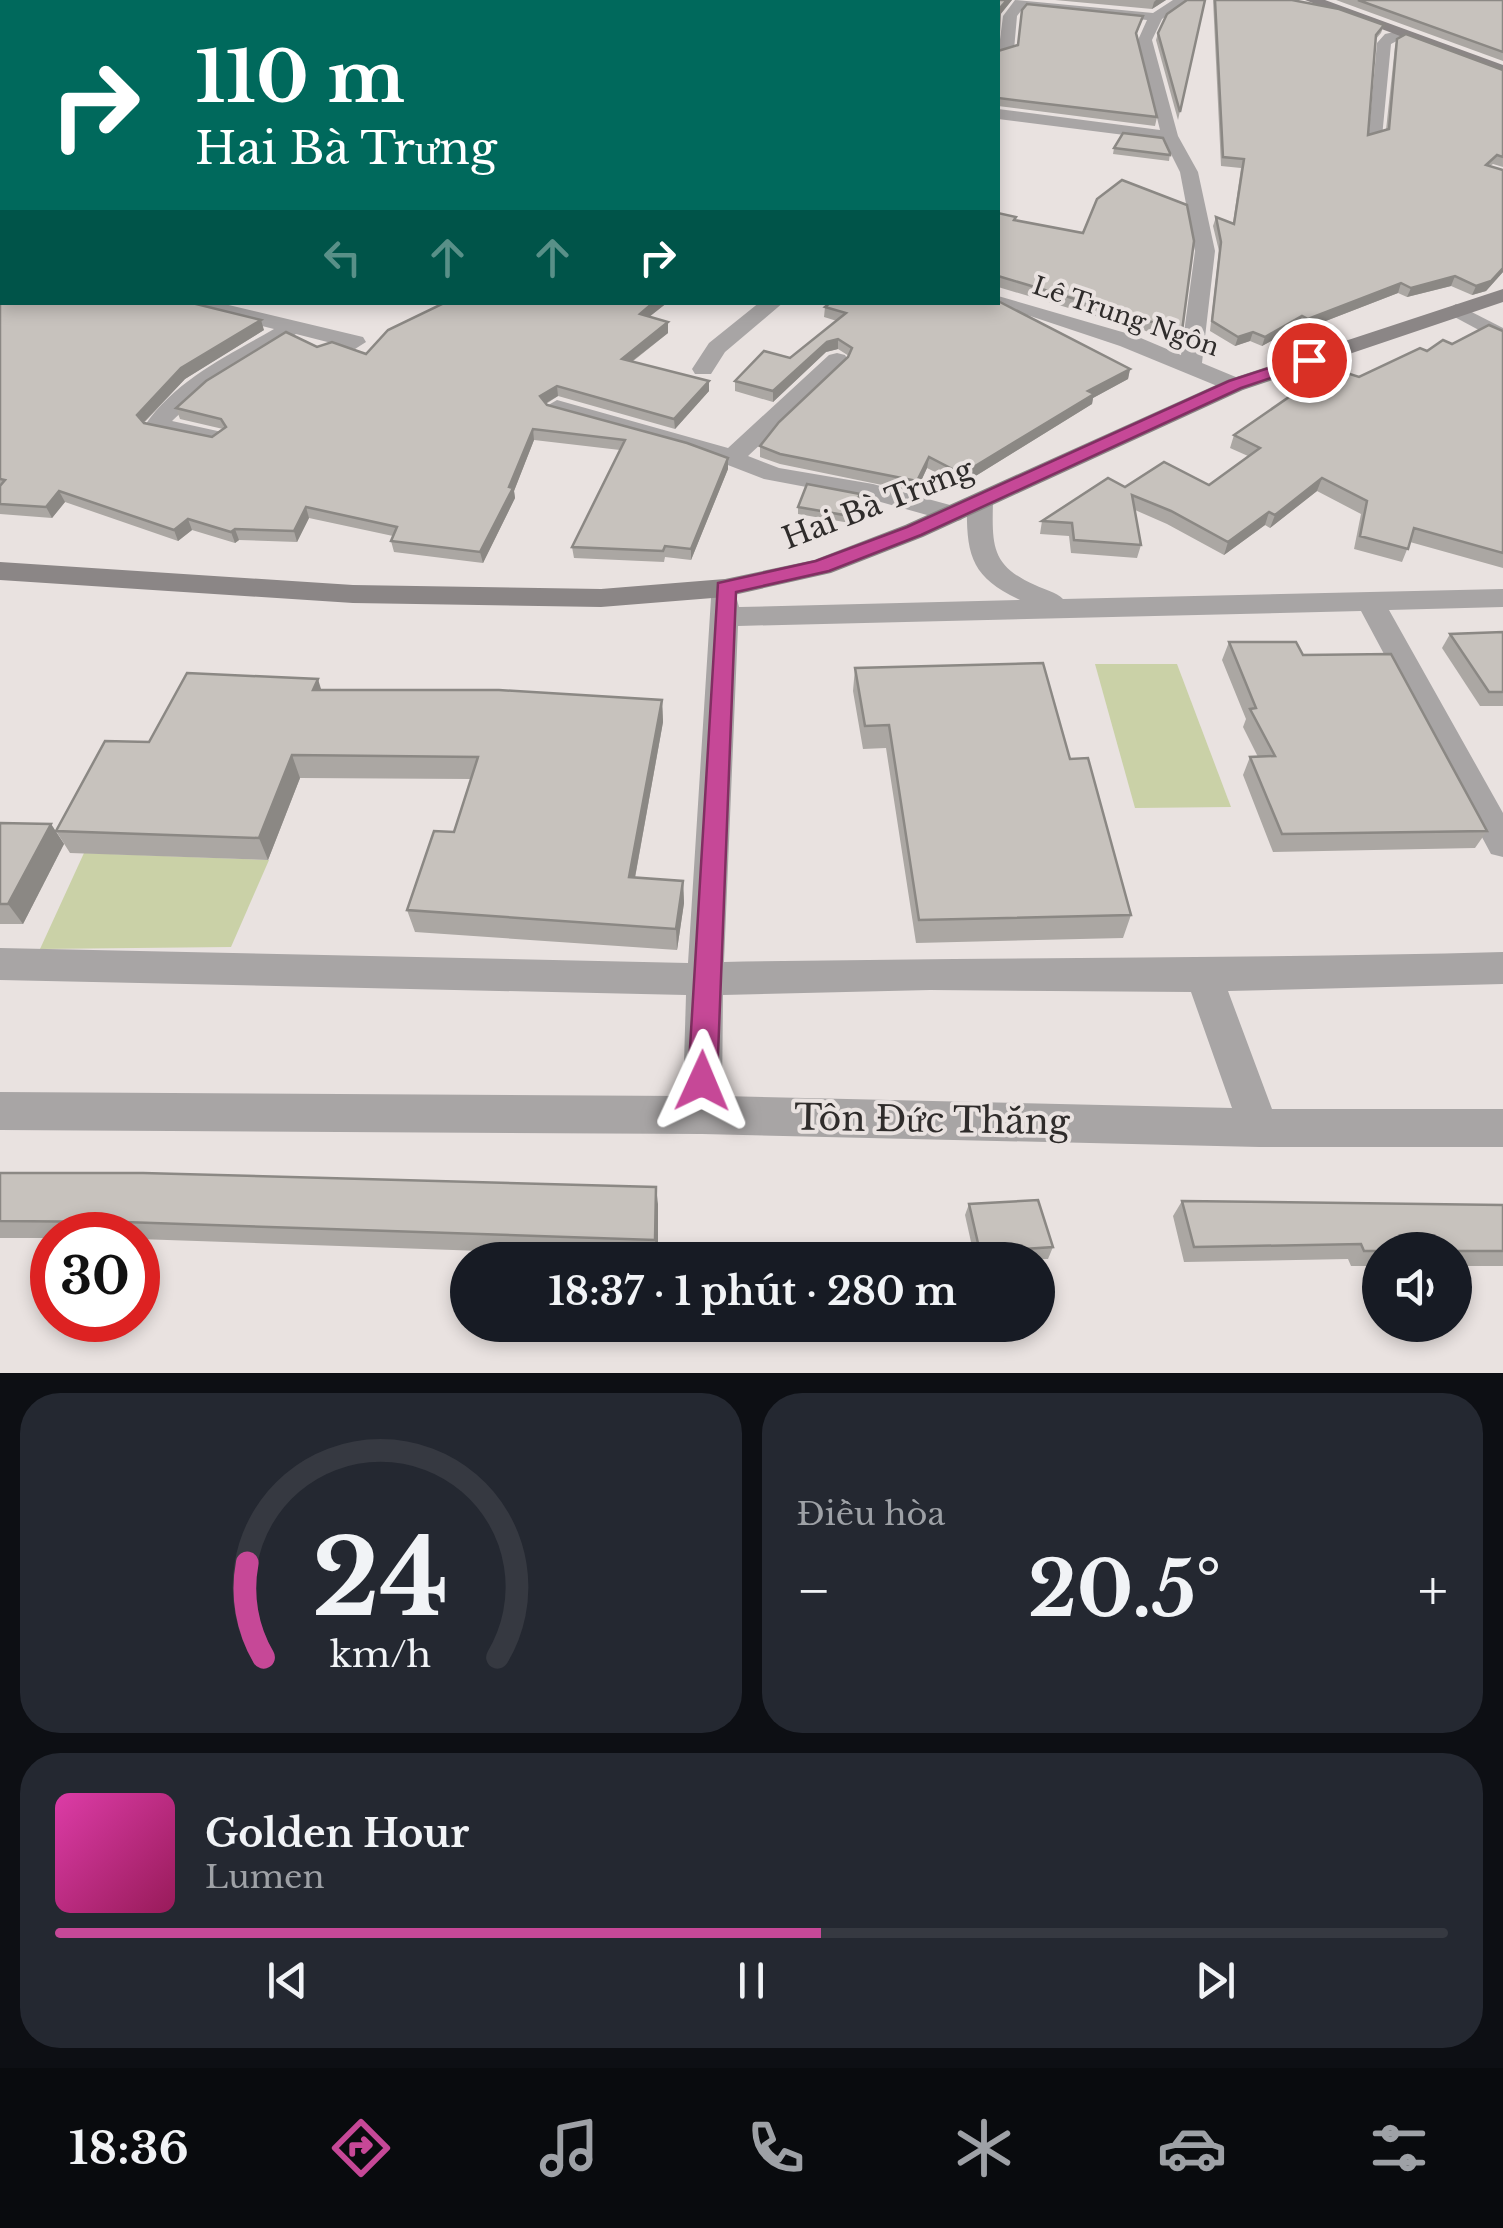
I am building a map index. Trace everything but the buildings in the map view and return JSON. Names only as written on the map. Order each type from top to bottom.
[{"type":"main road","points":[[1312,0],[1338,4],[1503,70]]},
{"type":"main road","points":[[1338,4],[1382,26],[1402,28],[1503,58]]},
{"type":"main road","name":"Hai Bà Trưng","points":[[0,571],[372,594],[724,602],[952,514],[1235,384],[1503,296]]},
{"type":"street","points":[[1182,0],[1156,17],[1144,40],[1170,136],[1189,172],[1205,251],[1191,363]]},
{"type":"street","points":[[1288,2],[1338,4]]},
{"type":"street","points":[[1000,51],[1007,50],[1004,15],[1029,3],[1156,17]]},
{"type":"street","points":[[1374,137],[1384,43],[1402,28]]},
{"type":"street","points":[[1000,114],[1170,136]]},
{"type":"street","name":"Lê Trung Ngôn","points":[[1000,303],[1191,363],[1235,384]]},
{"type":"street","points":[[200,305],[356,342]]},
{"type":"street","points":[[703,369],[717,348],[770,305]]},
{"type":"street","points":[[1456,310],[1503,337]]},
{"type":"street","points":[[214,437],[157,425],[164,412],[185,395],[293,328]]},
{"type":"street","points":[[734,456],[837,360]]},
{"type":"street","points":[[557,406],[734,456],[773,474],[873,492],[952,514]]},
{"type":"street","points":[[980,501],[978,543],[988,568],[1008,586],[1068,608]]},
{"type":"street","points":[[702,1115],[724,602],[1068,608],[1503,598]]},
{"type":"street","points":[[1370,601],[1503,844]]},
{"type":"street","points":[[0,964],[705,979],[930,974],[1204,976],[1503,968]]},
{"type":"street","points":[[1204,976],[1258,1128]]},
{"type":"street","name":"Tôn Đức Thắng","points":[[0,1110],[702,1115],[1258,1128],[1503,1128]]},
{"type":"green space","points":[[1095,664],[1177,664],[1231,807],[1135,808]]},
{"type":"green space","points":[[84,853],[269,860],[231,947],[40,949]]},
{"type":"route","points":[[702,1081],[726,588],[822,567],[914,531],[1235,384],[1309,360]]}]
